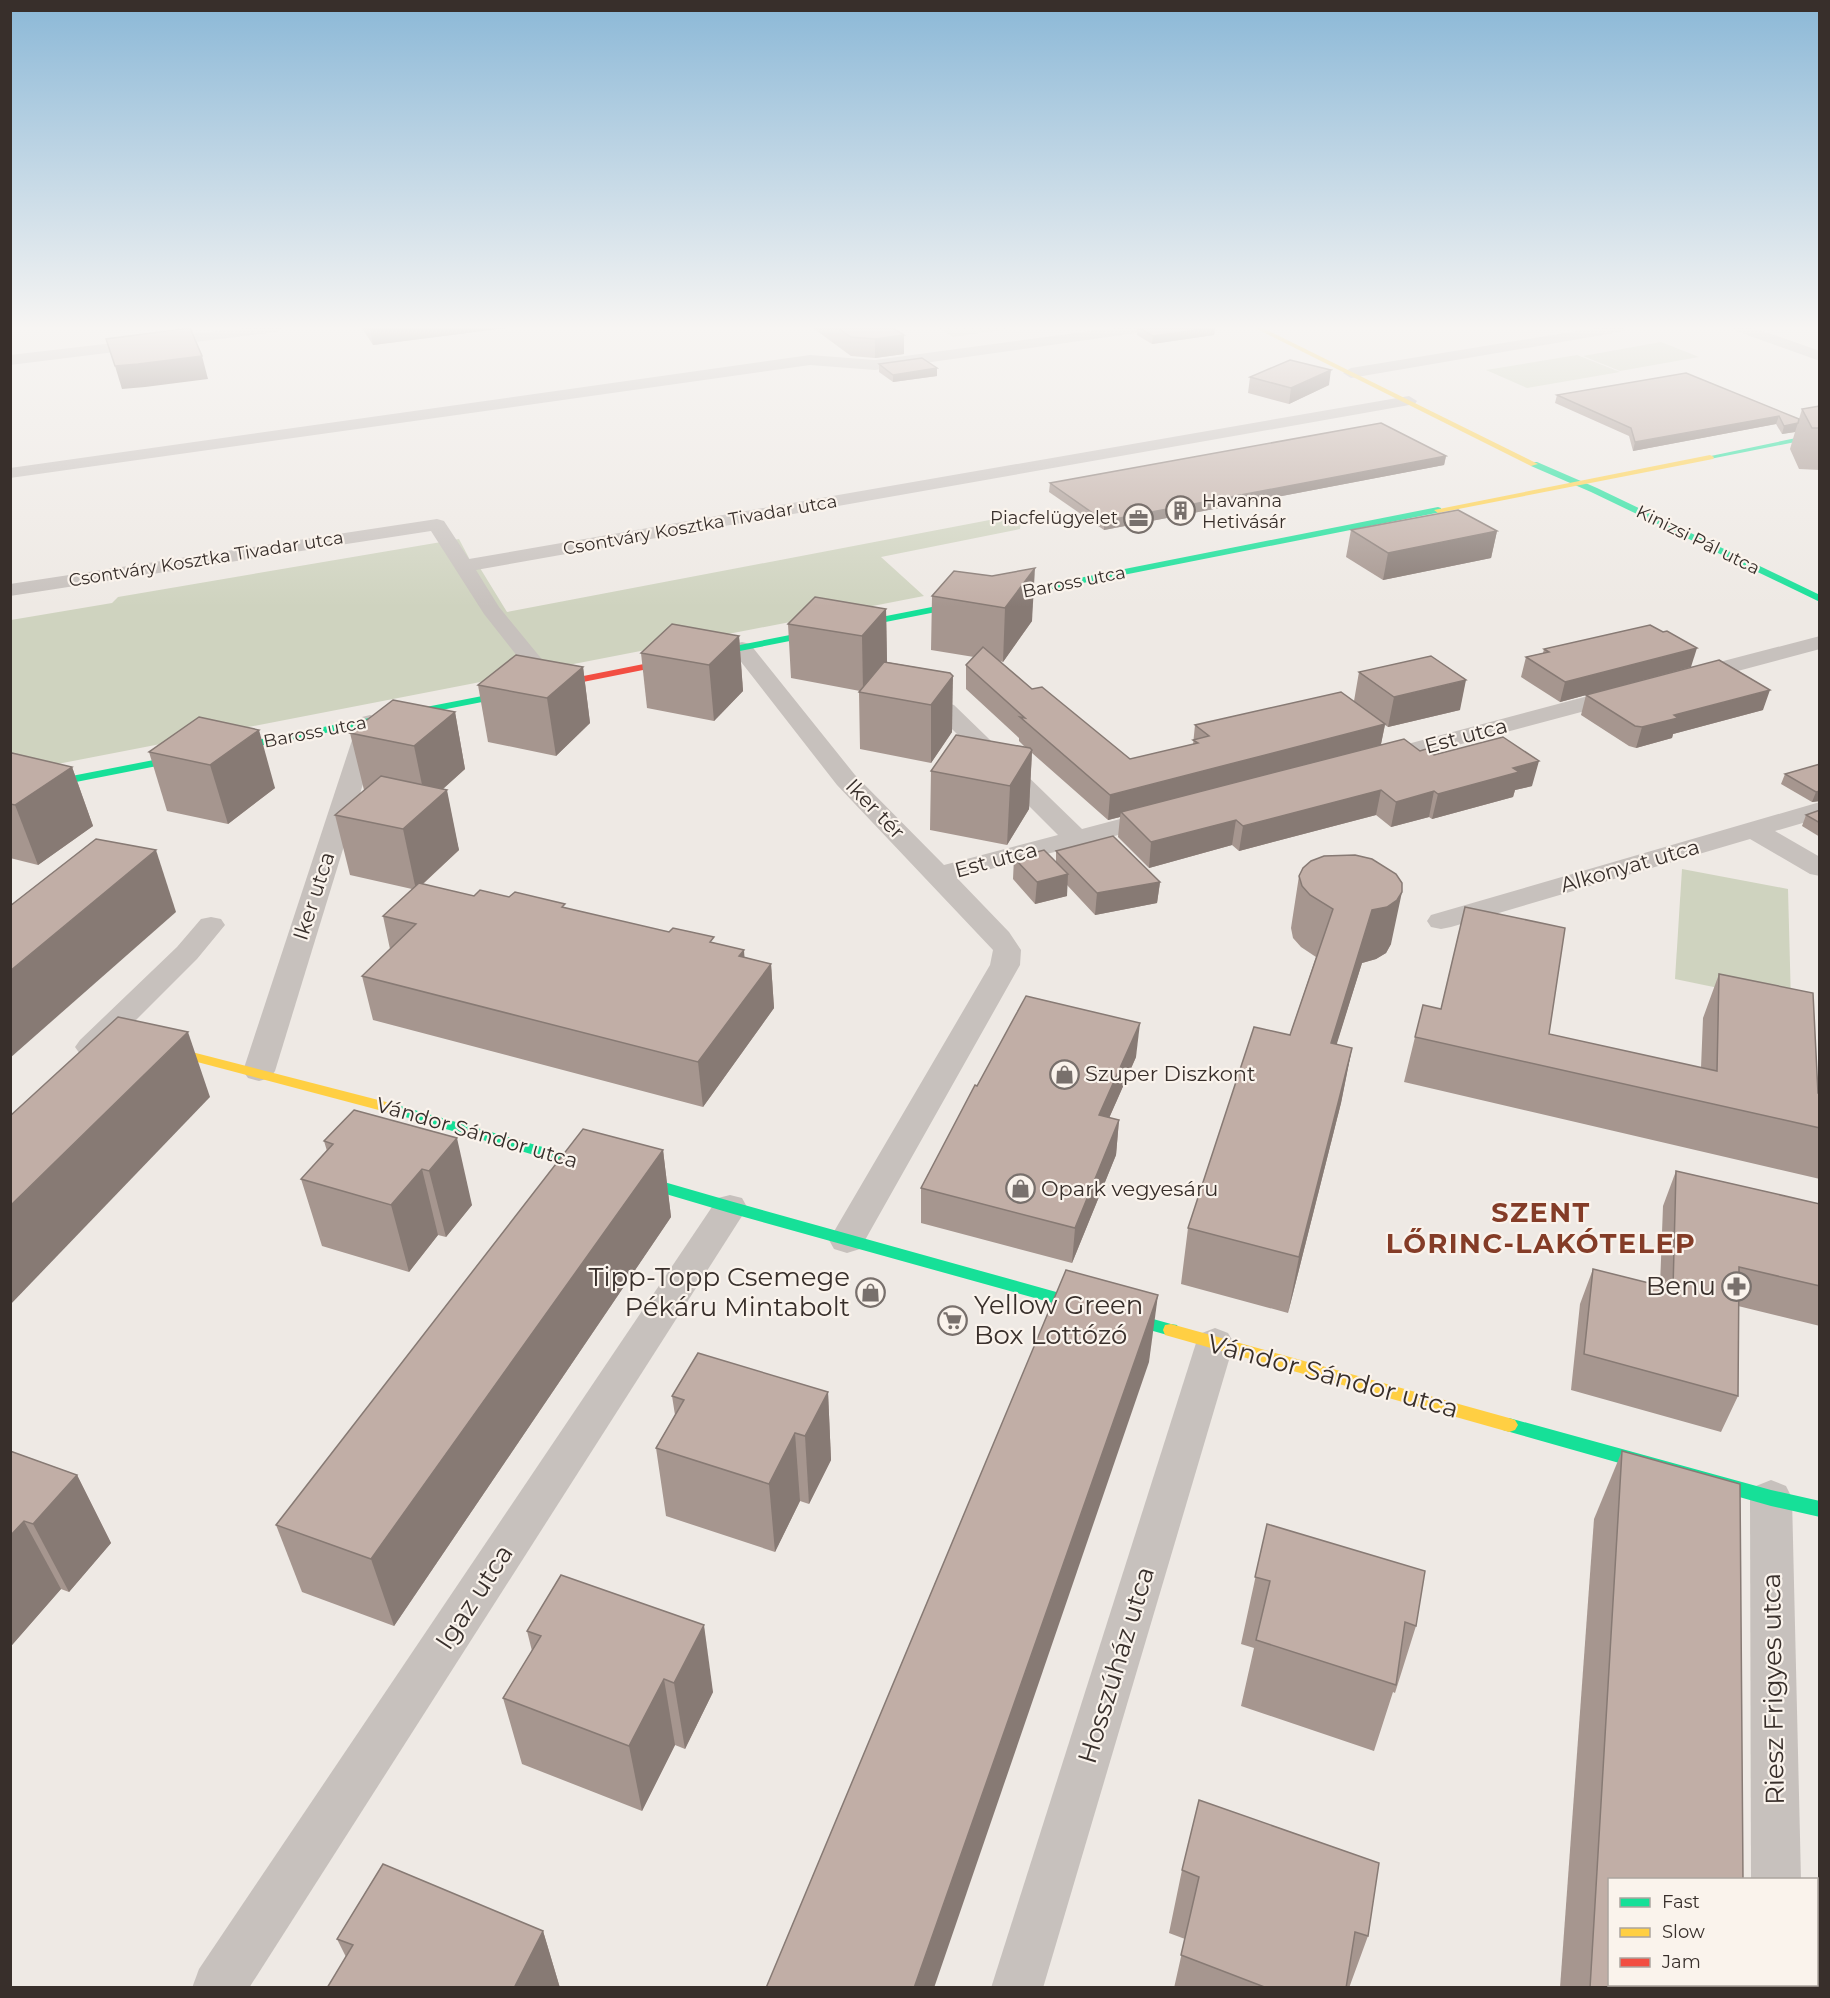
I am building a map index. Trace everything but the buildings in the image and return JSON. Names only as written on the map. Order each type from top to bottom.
[{"type":"street","points":[[10,473],[376,421]]},
{"type":"street","name":"Csontváry Kosztka Tivadar utca","points":[[10,590],[437,525],[464,566],[1293,421]]},
{"type":"street","name":"Kinizsi Pál utca","points":[[1450,421],[1820,599]]},
{"type":"street","name":"Baross utca","points":[[10,792],[1820,435]]},
{"type":"street","points":[[464,566],[491,610],[552,685]]},
{"type":"street","name":"Est utca","points":[[1362,763],[1820,642]]},
{"type":"street","name":"Iker tér","points":[[742,649],[846,780],[999,938],[1007,950],[1005,964],[847,1240]]},
{"type":"street","points":[[946,710],[1076,838]]},
{"type":"street","name":"Iker utca","points":[[259,1071],[370,722]]},
{"type":"street","name":"Alkonyat utca","points":[[1441,921],[1820,810]]},
{"type":"street","name":"Est utca","points":[[938,875],[1179,811]]},
{"type":"street","points":[[1754,830],[1820,868]]},
{"type":"street","points":[[73,1065],[110,1035],[188,953],[211,925]]},
{"type":"street","name":"Vándor Sándor utca","points":[[138,1042],[259,1071],[847,1240],[1771,1498],[1820,1509]]},
{"type":"street","name":"Igaz utca","points":[[218,1988],[730,1207]]},
{"type":"street","name":"Hosszúház utca","points":[[1017,1988],[1215,1343]]},
{"type":"street","name":"Riesz Frigyes utca","points":[[1771,1498],[1776,1878]]},
{"type":"green space","points":[[1000,518],[1021,522],[1020,529],[881,557],[924,596],[11,773],[11,620],[112,603],[118,597],[459,539],[470,560],[480,568],[507,612]]},
{"type":"green space","points":[[1682,869],[1788,889],[1791,1003],[1675,979]]},
{"type":"traffic: fast","points":[[1710,457],[1820,435]]},
{"type":"traffic: fast","points":[[1534,464],[1594,490],[1820,599]]},
{"type":"traffic: fast","points":[[694,657],[1438,510]]},
{"type":"traffic: fast","points":[[10,792],[508,694]]},
{"type":"traffic: fast","points":[[390,1108],[730,1207],[1171,1330]]},
{"type":"traffic: fast","points":[[1509,1425],[1771,1498],[1820,1509]]},
{"type":"traffic: slow","points":[[1447,421],[1534,464]]},
{"type":"traffic: slow","points":[[1438,510],[1710,457]]},
{"type":"traffic: slow","points":[[153,1046],[390,1108]]},
{"type":"traffic: slow","points":[[1171,1330],[1509,1425]]},
{"type":"traffic: jam","points":[[508,694],[694,657]]},
{"type":"place","name":"Havanna Hetivásár","points":[[1181,511]]},
{"type":"place","name":"Piacfelügyelet","points":[[1139,518]]},
{"type":"place","name":"Szuper Diszkont","points":[[1064,1074]]},
{"type":"place","name":"Opark vegyesáru","points":[[1020,1189]]},
{"type":"place","name":"Benu","points":[[1737,1286]]},
{"type":"place","name":"Tipp-Topp Csemege Pékáru Mintabolt","points":[[871,1292]]},
{"type":"place","name":"Yellow Green Box Lottózó","points":[[953,1320]]},
{"type":"district","name":"SZENT LŐRINC-LAKÓTELEP","points":[[1541,1228]]}]
